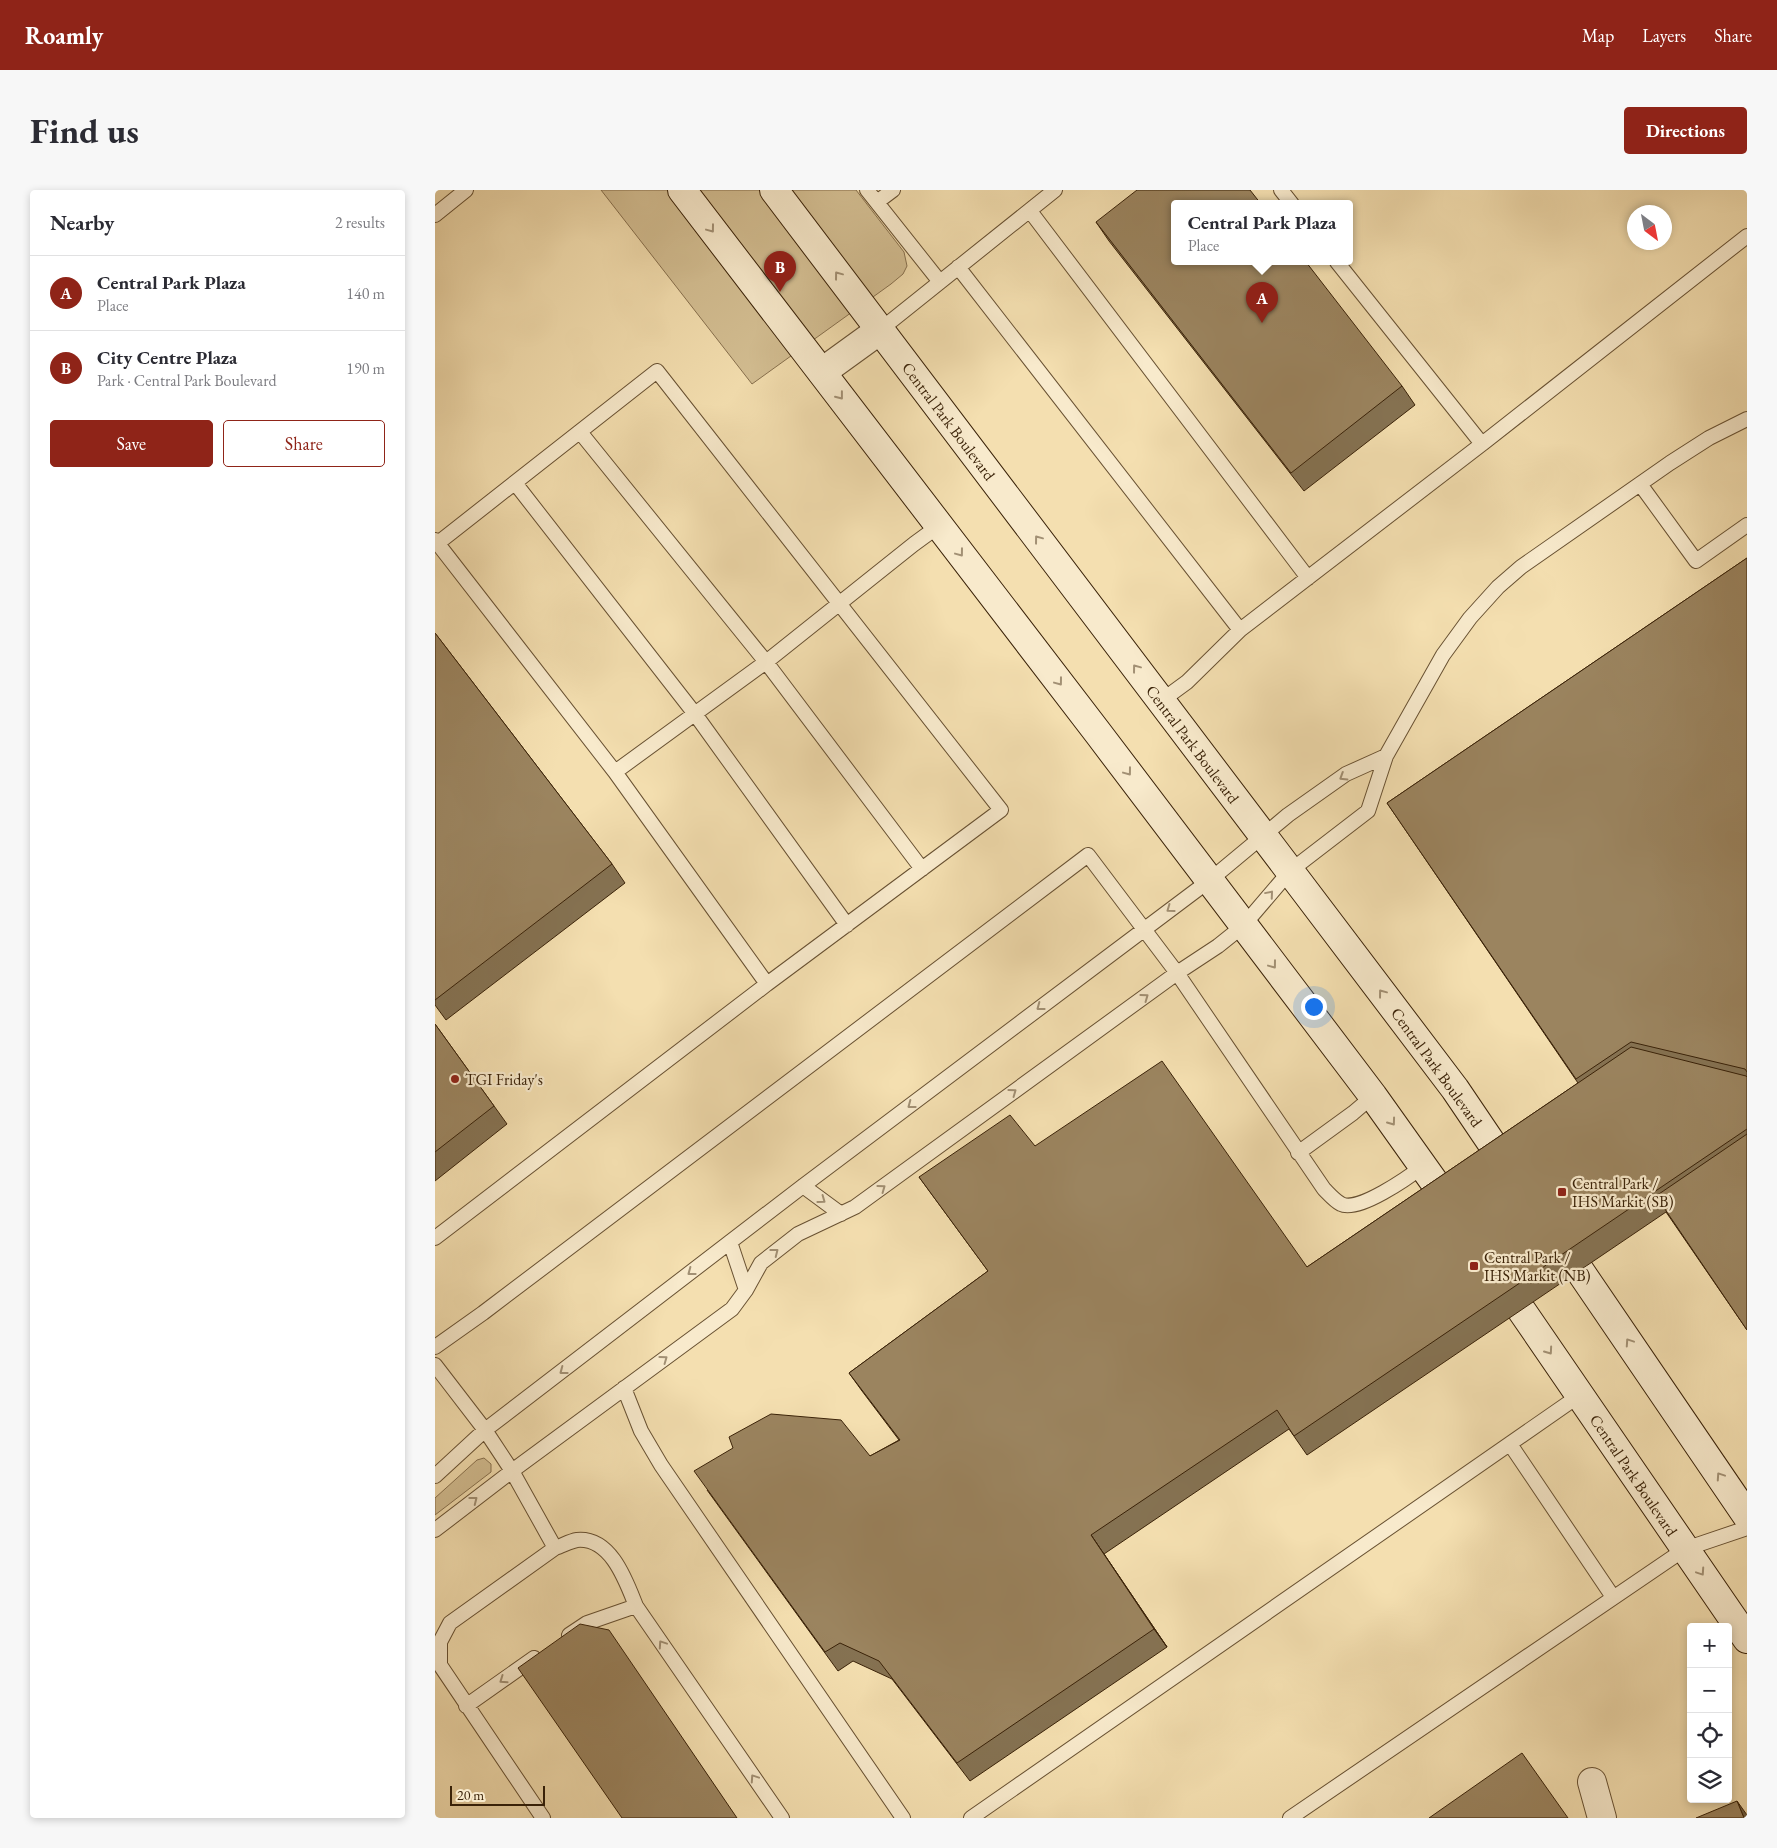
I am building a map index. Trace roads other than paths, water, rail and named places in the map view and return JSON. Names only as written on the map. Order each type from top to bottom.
[{"type":"street","points":[[682,190],[1373,1096],[1447,1200]]},
{"type":"street","name":"Central Park Boulevard","points":[[774,190],[1455,1089],[1503,1160]]},
{"type":"street","points":[[822,372],[880,330]]},
{"type":"street","points":[[1581,1271],[1747,1516]]},
{"type":"street","name":"Central Park Boulevard","points":[[1522,1311],[1747,1638]]},
{"type":"street","points":[[1592,1782],[1602,1818]]},
{"type":"lane","points":[[435,215],[466,190]]},
{"type":"lane","points":[[867,190],[940,282]]},
{"type":"lane","points":[[877,202],[893,190]]},
{"type":"lane","points":[[880,330],[1055,190]]},
{"type":"lane","points":[[1281,190],[1289,200]]},
{"type":"lane","points":[[1029,211],[1308,578]]},
{"type":"lane","points":[[1161,701],[1187,682],[1240,630],[1482,444],[1747,236]]},
{"type":"lane","points":[[1339,265],[1482,444]]},
{"type":"lane","points":[[958,267],[1240,630]]},
{"type":"lane","points":[[435,1238],[767,984],[1001,810],[657,371],[436,542],[615,772],[767,984]]},
{"type":"lane","points":[[435,1530],[732,1308],[746,1290],[761,1263],[798,1234],[855,1207],[1177,973],[1219,946],[1243,926],[1289,871],[1369,811],[1386,756],[1443,656],[1470,618],[1497,587],[1521,567],[1640,484],[1709,438],[1747,419]]},
{"type":"lane","points":[[580,432],[765,662],[922,869]]},
{"type":"lane","points":[[515,482],[695,714],[847,925]]},
{"type":"lane","points":[[1640,484],[1696,561],[1747,525]]},
{"type":"lane","points":[[615,772],[765,662],[839,605],[913,544],[940,526]]},
{"type":"lane","points":[[435,1476],[485,1430],[803,1186],[1209,880],[1288,815],[1346,774],[1386,756]]},
{"type":"lane","points":[[435,1347],[483,1313],[1088,855],[1177,973],[1324,1189],[1342,1205],[1354,1207],[1403,1182],[1423,1166]]},
{"type":"lane","points":[[1299,1153],[1373,1096]]},
{"type":"lane","points":[[803,1186],[841,1214]]},
{"type":"lane","points":[[730,1242],[746,1290]]},
{"type":"lane","points":[[435,1365],[485,1430],[512,1471],[555,1548]]},
{"type":"lane","points":[[624,1388],[641,1430],[661,1465],[903,1818]]},
{"type":"lane","points":[[971,1818],[1580,1395]]},
{"type":"lane","points":[[1510,1444],[1613,1597]]},
{"type":"lane","points":[[1290,1818],[1613,1597],[1685,1550],[1747,1528]]},
{"type":"lane","points":[[543,1818],[440,1665],[440,1642],[450,1623],[555,1548],[577,1540],[590,1541],[604,1548],[619,1568],[636,1606],[782,1818]]},
{"type":"lane","points":[[557,1642],[587,1623],[636,1606]]},
{"type":"lane","points":[[467,1706],[543,1652]]},
{"type":"place","name":"City Centre Plaza","points":[[780,292]]},
{"type":"place","name":"Central Park Plaza","points":[[1262,323]]},
{"type":"place","name":"TGI Friday's","points":[[455,1079]]},
{"type":"place","name":"Central Park / IHS Markit (SB)","points":[[1562,1192]]},
{"type":"place","name":"Central Park / IHS Markit (NB)","points":[[1474,1266]]}]
